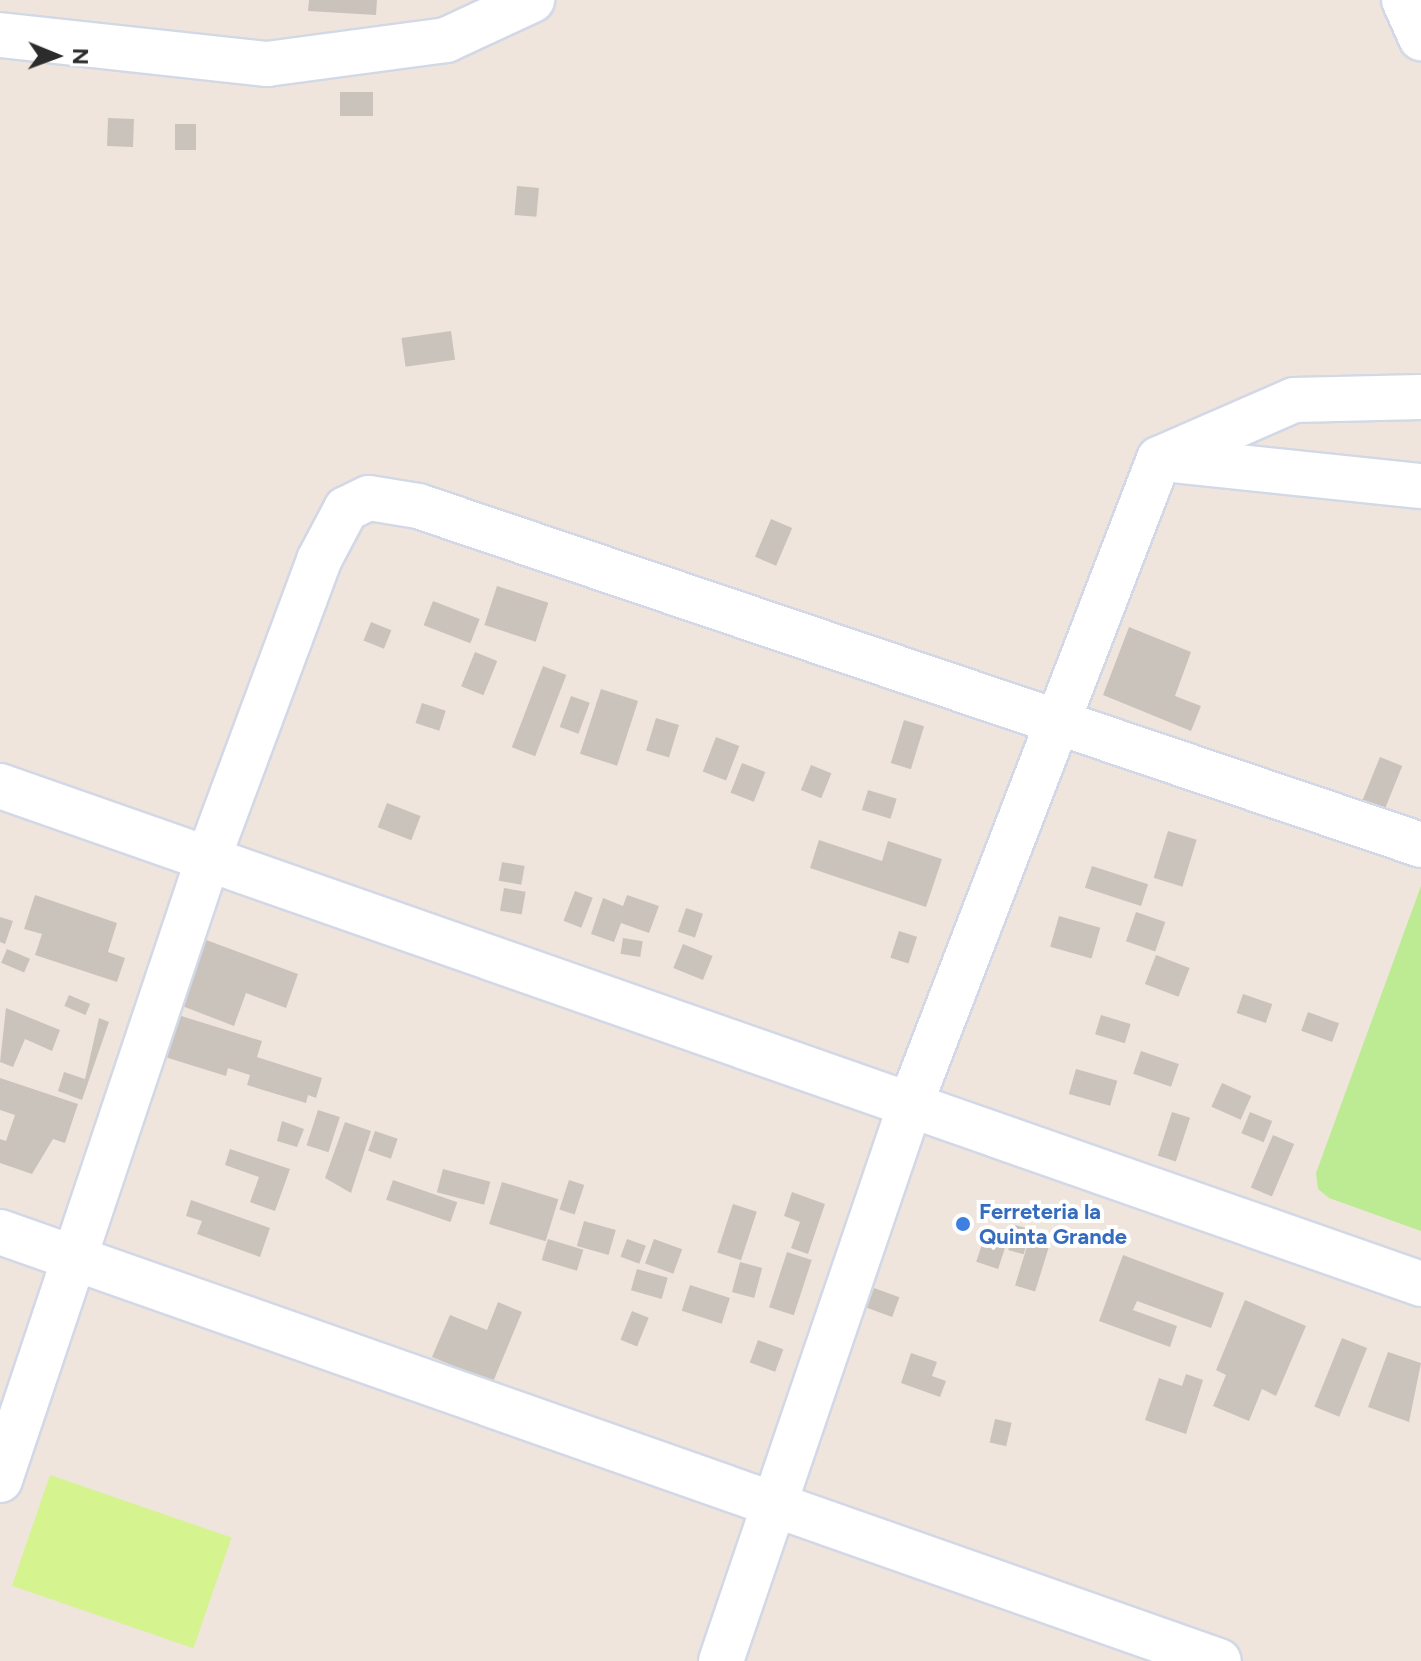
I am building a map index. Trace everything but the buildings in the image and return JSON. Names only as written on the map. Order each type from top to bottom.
[{"type":"street","points":[[0,35],[267,64],[446,40],[532,0]]},
{"type":"street","points":[[1404,0],[1421,38]]},
{"type":"street","points":[[721,1661],[912,1100],[1054,717],[1159,459],[1294,400],[1421,397]]},
{"type":"street","points":[[1159,459],[1421,486]]},
{"type":"street","points":[[0,1480],[208,859],[319,560],[346,509],[369,498],[418,506],[1054,717],[1421,845]]},
{"type":"street","points":[[0,786],[912,1100],[1421,1284]]},
{"type":"street","points":[[0,1232],[775,1499],[1219,1661]]},
{"type":"green space","points":[[1421,886],[1421,1231],[1329,1198],[1318,1189],[1316,1173]]},
{"type":"green space","points":[[50,1475],[232,1538],[193,1648],[12,1586]]},
{"type":"place","name":"Ferreteria la Quinta Grande","points":[[963,1224]]}]
